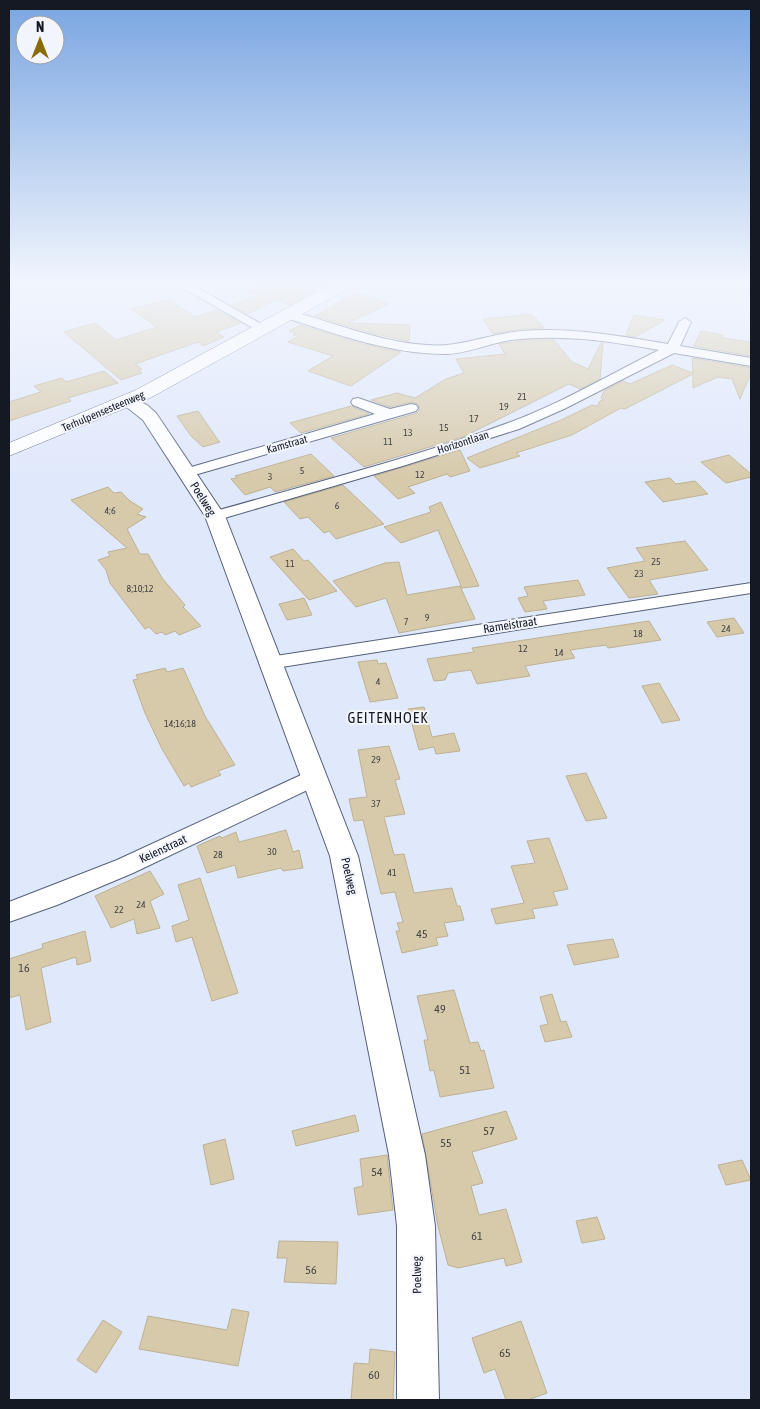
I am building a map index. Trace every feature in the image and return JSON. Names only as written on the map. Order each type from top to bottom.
[{"type":"main road","name":"Terhulpensesteenweg","points":[[9,450],[128,401],[232,346]]},
{"type":"street","points":[[402,346],[439,350],[474,346]]},
{"type":"street","points":[[659,346],[751,362]]},
{"type":"street","name":"Horizontlaan","points":[[215,516],[401,462],[514,426],[559,406],[673,348]]},
{"type":"street","name":"Poelweg","points":[[128,401],[150,417],[215,516],[269,663],[344,856],[407,1155],[416,1226],[418,1400]]},
{"type":"street","points":[[358,402],[389,414]]},
{"type":"street","name":"Kamstraat","points":[[186,473],[411,408]]},
{"type":"street","name":"Rameistraat","points":[[269,663],[751,588]]},
{"type":"street","name":"Keienstraat","points":[[9,912],[60,895],[135,863],[314,777]]},
{"type":"building","points":[[80,346],[187,346],[135,364],[142,369],[138,370],[142,373],[121,380]]},
{"type":"building","points":[[300,346],[371,346],[401,352],[351,386],[308,371],[333,356]]},
{"type":"building","points":[[500,346],[559,346],[572,362],[588,369],[600,346],[603,346],[600,379],[580,389],[569,384],[463,437],[364,467],[331,438],[417,413],[420,409],[418,404],[411,402],[390,407],[371,400],[397,393],[415,398],[446,379],[464,373],[456,359],[505,354]]},
{"type":"building","points":[[694,346],[751,346],[751,356]]},
{"type":"building","points":[[692,358],[751,368],[751,373],[740,399],[732,379],[718,377],[693,388],[693,374],[625,409],[621,408],[572,435],[516,453],[520,456],[480,468],[467,458],[561,420],[592,405],[597,406],[603,400],[601,398],[604,391],[623,381],[630,384],[672,365],[693,373]]},
{"type":"building","points":[[104,371],[118,383],[68,398],[71,401],[9,421],[9,402],[41,392],[34,386],[62,378],[66,382]]},
{"type":"building","points":[[351,406],[369,414],[301,433],[290,423]]},
{"type":"building","points":[[198,411],[220,442],[203,447],[191,436],[177,416]]},
{"type":"building","points":[[460,450],[470,471],[450,477],[447,474],[408,487],[415,493],[398,499],[374,476]]},
{"type":"building","points":[[311,454],[334,476],[275,492],[270,487],[245,495],[231,479],[237,478],[235,476]]},
{"type":"building","points":[[729,455],[751,474],[751,477],[726,483],[701,462]]},
{"type":"building","points":[[670,478],[676,484],[695,481],[708,494],[663,502],[645,482]]},
{"type":"building","points":[[343,485],[384,524],[336,539],[329,531],[324,533],[308,517],[300,519],[284,502]]},
{"type":"building","points":[[108,487],[114,493],[121,492],[130,501],[143,509],[137,514],[146,517],[127,529],[140,554],[148,554],[162,578],[185,605],[183,607],[201,626],[179,635],[175,631],[165,635],[162,632],[156,634],[149,627],[145,629],[110,583],[106,570],[98,560],[110,556],[108,552],[127,548],[71,500]]},
{"type":"building","points":[[441,502],[479,586],[462,588],[438,530],[401,543],[384,527],[431,512],[429,507]]},
{"type":"building","points":[[685,541],[708,570],[649,580],[658,594],[629,598],[607,568],[645,561],[636,548]]},
{"type":"building","points":[[293,549],[304,561],[308,560],[337,591],[309,600],[270,557]]},
{"type":"building","points":[[399,562],[407,595],[460,586],[475,619],[399,633],[386,598],[356,607],[333,581],[385,563]]},
{"type":"building","points":[[578,580],[585,595],[543,601],[547,609],[525,612],[518,598],[528,596],[524,587]]},
{"type":"building","points":[[304,598],[312,615],[287,620],[279,604]]},
{"type":"building","points":[[734,618],[744,633],[717,637],[707,622]]},
{"type":"building","points":[[649,621],[661,640],[608,648],[606,645],[570,650],[575,658],[525,666],[530,676],[477,684],[471,670],[448,673],[445,680],[434,681],[427,659],[474,652],[472,648]]},
{"type":"building","points":[[377,660],[378,664],[386,663],[398,698],[370,702],[358,662]]},
{"type":"building","points":[[165,668],[167,672],[183,668],[205,716],[235,765],[218,771],[221,775],[191,787],[189,783],[184,786],[162,749],[145,713],[133,680],[138,679],[136,675]]},
{"type":"building","points":[[659,683],[680,720],[662,723],[642,686]]},
{"type":"building","points":[[424,707],[432,737],[454,733],[460,751],[436,754],[434,747],[419,750],[408,709]]},
{"type":"building","points":[[389,746],[400,779],[395,780],[405,814],[384,817],[394,855],[404,854],[414,893],[452,888],[457,906],[460,906],[464,920],[444,923],[448,936],[436,938],[438,945],[402,953],[396,931],[400,931],[397,923],[403,922],[395,892],[381,894],[363,820],[354,821],[349,799],[367,797],[358,750]]},
{"type":"building","points":[[586,773],[607,818],[586,821],[566,776]]},
{"type":"building","points":[[286,830],[293,852],[299,850],[303,868],[283,871],[281,868],[238,878],[235,865],[207,873],[197,846],[220,836],[222,838],[236,832],[239,842]]},
{"type":"building","points":[[549,838],[568,889],[553,892],[558,905],[532,909],[535,918],[496,924],[491,909],[524,903],[511,866],[535,863],[527,841]]},
{"type":"building","points":[[150,871],[164,894],[150,901],[160,928],[137,934],[134,919],[111,928],[95,896]]},
{"type":"building","points":[[200,878],[238,993],[212,1001],[192,937],[176,942],[172,926],[189,920],[178,885]]},
{"type":"building","points":[[85,931],[91,961],[77,965],[76,957],[41,968],[51,1022],[26,1030],[20,995],[9,998],[9,959],[43,948],[42,944]]},
{"type":"building","points":[[613,939],[619,957],[574,965],[567,945]]},
{"type":"building","points":[[454,990],[470,1043],[478,1042],[481,1051],[484,1050],[494,1088],[440,1097],[434,1070],[430,1071],[424,1040],[428,1040],[417,996]]},
{"type":"building","points":[[552,994],[561,1022],[566,1021],[572,1037],[545,1042],[540,1026],[548,1024],[540,997]]},
{"type":"building","points":[[506,1111],[517,1139],[472,1152],[483,1183],[471,1186],[479,1215],[506,1209],[522,1262],[506,1266],[504,1258],[458,1268],[448,1265],[438,1226],[422,1134]]},
{"type":"building","points":[[355,1115],[359,1131],[296,1146],[292,1131]]},
{"type":"building","points":[[225,1139],[234,1179],[211,1185],[203,1145]]},
{"type":"building","points":[[387,1155],[393,1210],[358,1215],[354,1188],[363,1186],[360,1159]]},
{"type":"building","points":[[742,1160],[751,1180],[726,1185],[718,1165]]},
{"type":"building","points":[[597,1217],[605,1239],[582,1243],[576,1221]]},
{"type":"building","points":[[279,1241],[338,1242],[336,1284],[284,1282],[287,1258],[277,1258]]},
{"type":"building","points":[[232,1309],[249,1312],[238,1366],[139,1349],[148,1316],[227,1330]]},
{"type":"building","points":[[103,1320],[122,1332],[96,1373],[77,1360]]},
{"type":"building","points":[[521,1321],[547,1393],[528,1400],[506,1400],[495,1369],[484,1373],[472,1338]]},
{"type":"building","points":[[370,1349],[395,1352],[393,1400],[351,1400],[354,1363],[369,1364]]},
{"type":"district","name":"GEITENHOEK","points":[[388,717]]}]
